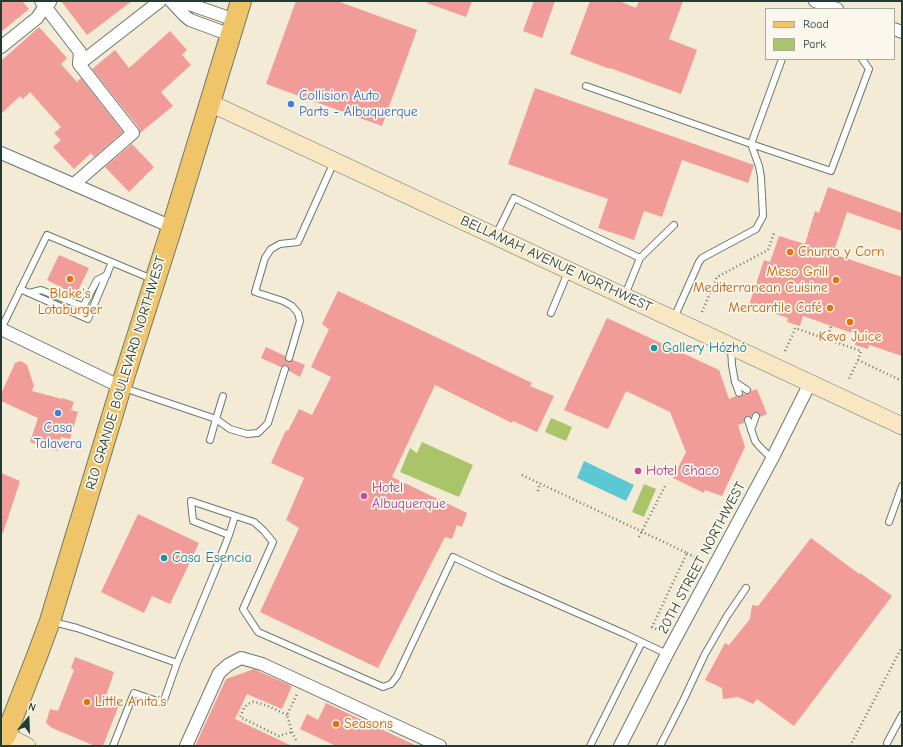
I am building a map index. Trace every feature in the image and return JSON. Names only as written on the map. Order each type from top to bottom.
[{"type":"main road","name":"RIO GRANDE BOULEVARD NORTHWEST","points":[[3,736],[37,656],[50,621],[241,1]]},
{"type":"street","points":[[78,64],[160,1]]},
{"type":"street","points":[[172,1],[190,20],[233,28]]},
{"type":"street","points":[[186,1],[233,28]]},
{"type":"street","points":[[814,1],[829,8]]},
{"type":"street","points":[[1,47],[37,18],[45,3],[80,52],[78,64],[133,133],[74,184]]},
{"type":"street","name":"BELLAMAH AVENUE NORTHWEST","points":[[210,103],[902,426]]},
{"type":"street","points":[[1,153],[172,226]]},
{"type":"street","points":[[1,329],[121,387]]},
{"type":"street","name":"20TH STREET NORTHWEST","points":[[620,746],[667,654],[772,459],[810,382]]},
{"type":"street","points":[[186,746],[219,673],[228,665],[241,658],[262,664],[440,746]]},
{"type":"street","points":[[3,736],[24,745]]},
{"type":"lane","points":[[673,319],[702,258],[756,229],[764,216],[761,177],[759,166],[751,144],[782,60]]},
{"type":"lane","points":[[586,86],[831,171],[869,69],[863,60]]},
{"type":"lane","points":[[289,358],[300,321],[298,313],[292,306],[283,301],[255,292],[265,258],[271,249],[280,244],[298,242],[335,161]]},
{"type":"lane","points":[[496,236],[514,198],[640,258]]},
{"type":"lane","points":[[625,296],[640,258],[674,225]]},
{"type":"lane","points":[[1,329],[47,235],[155,280]]},
{"type":"lane","points":[[20,289],[88,319],[112,262]]},
{"type":"lane","points":[[551,313],[569,270]]},
{"type":"lane","points":[[30,293],[41,290],[79,305],[84,305],[97,280],[107,275]]},
{"type":"lane","points":[[731,346],[732,365],[738,393]]},
{"type":"lane","points":[[121,387],[216,419],[230,429],[246,434],[258,433],[268,423],[285,370]]},
{"type":"lane","points":[[735,382],[747,390]]},
{"type":"lane","points":[[210,440],[223,396]]},
{"type":"lane","points":[[751,430],[756,416]]},
{"type":"lane","points":[[748,420],[755,440],[772,459]]},
{"type":"lane","points":[[889,522],[902,486]]},
{"type":"lane","points":[[229,535],[193,521],[192,501],[254,522],[273,542],[243,609],[258,632],[383,686],[391,684],[397,676],[453,557],[667,654]]},
{"type":"lane","points":[[113,746],[134,693],[163,703],[177,663],[200,609],[235,516]]},
{"type":"lane","points":[[660,746],[706,654],[727,616],[746,588]]},
{"type":"lane","points":[[50,621],[77,628],[177,663]]},
{"type":"lane","points":[[590,746],[642,642]]},
{"type":"lane","points":[[887,743],[902,715]]},
{"type":"path","points":[[702,312],[717,277],[768,250],[774,233]]},
{"type":"path","points":[[827,339],[831,326]]},
{"type":"path","points":[[786,351],[795,328],[861,350],[848,381]]},
{"type":"path","points":[[858,360],[902,381]]},
{"type":"path","points":[[522,475],[698,559]]},
{"type":"path","points":[[538,491],[540,483]]},
{"type":"path","points":[[639,537],[666,484]]},
{"type":"path","points":[[660,631],[652,628],[687,553]]},
{"type":"path","points":[[850,746],[902,647]]},
{"type":"path","points":[[296,740],[287,715],[300,688]]},
{"type":"path","points":[[287,715],[268,706],[253,702],[244,708],[240,717],[279,736],[292,732]]},
{"type":"green space","points":[[551,418],[572,427],[566,441],[545,432]]},
{"type":"green space","points":[[422,442],[473,465],[459,497],[400,472],[410,448],[417,453]]},
{"type":"green space","points":[[644,484],[656,489],[644,517],[632,512]]},
{"type":"water","points":[[584,461],[634,485],[626,501],[577,478]]},
{"type":"building","points":[[1,1],[22,1],[29,9],[1,32]]},
{"type":"building","points":[[61,1],[132,1],[87,35]]},
{"type":"building","points":[[296,1],[337,1],[417,30],[382,126],[266,84]]},
{"type":"building","points":[[427,1],[472,1],[466,17],[427,3]]},
{"type":"building","points":[[534,1],[555,1],[542,38],[523,31]]},
{"type":"building","points":[[590,1],[619,1],[636,8],[639,1],[683,1],[669,39],[697,50],[681,94],[570,54]]},
{"type":"building","points":[[39,27],[67,58],[61,64],[77,82],[81,78],[123,132],[94,157],[91,153],[74,169],[53,147],[61,140],[54,133],[61,127],[30,92],[23,99],[20,96],[1,114],[1,61]]},
{"type":"building","points":[[170,31],[187,50],[182,55],[191,65],[161,92],[173,106],[140,133],[139,128],[92,69],[115,50],[129,68]]},
{"type":"building","points":[[535,88],[754,165],[748,183],[682,160],[662,217],[644,211],[634,240],[598,228],[608,199],[508,164]]},
{"type":"building","points":[[132,144],[154,167],[129,192],[105,167]]},
{"type":"building","points":[[828,187],[902,213],[902,231],[847,212],[833,254],[902,277],[902,356],[869,345],[868,349],[855,345],[858,335],[803,316],[800,326],[787,322],[788,318],[749,305],[764,260],[770,262],[779,236],[805,244],[815,211],[819,213]]},
{"type":"building","points":[[59,255],[89,268],[76,295],[47,280]]},
{"type":"building","name":"Hotel Albuquerque","points":[[338,291],[532,383],[530,386],[554,396],[537,432],[513,421],[512,423],[435,385],[392,477],[467,513],[462,527],[457,525],[452,539],[445,537],[378,668],[260,612],[299,528],[286,520],[304,478],[271,463],[286,430],[288,431],[299,409],[312,415],[331,377],[311,367],[329,329],[322,324]]},
{"type":"building","points":[[607,318],[719,370],[729,399],[736,396],[740,397],[743,394],[749,394],[751,391],[757,389],[767,414],[760,417],[759,413],[755,412],[751,417],[745,417],[744,423],[738,425],[745,447],[722,496],[705,490],[704,493],[673,478],[686,452],[670,412],[626,391],[608,429],[564,410]]},
{"type":"building","points":[[266,347],[285,356],[287,362],[293,360],[305,365],[300,377],[289,371],[287,365],[281,367],[261,358]]},
{"type":"building","points":[[21,361],[27,365],[34,386],[32,391],[74,402],[71,410],[78,412],[70,439],[61,437],[57,451],[30,442],[38,418],[1,401],[1,394],[15,363]]},
{"type":"building","points":[[1,473],[20,481],[3,533],[1,533]]},
{"type":"building","name":"Casa Esencia","points":[[138,514],[199,543],[170,604],[152,596],[144,613],[101,592]]},
{"type":"building","points":[[811,538],[859,574],[860,573],[892,596],[794,726],[757,699],[753,704],[738,697],[723,699],[722,688],[705,680],[725,643],[729,645],[750,619],[752,605],[758,606]]},
{"type":"building","name":"Little Anita’s","points":[[75,657],[114,672],[105,699],[119,705],[103,746],[95,746],[52,728],[46,723],[50,709],[58,711],[74,670],[71,668]]},
{"type":"building","points":[[254,669],[292,686],[282,709],[247,694],[235,719],[292,746],[195,746],[226,679]]},
{"type":"building","name":"Seasons","points":[[326,703],[417,746],[336,746],[300,729],[307,714],[318,720]]},
{"type":"place","name":"Collision Auto Parts - Albuquerque","points":[[291,104]]},
{"type":"place","name":"Churro y Corn","points":[[790,252]]},
{"type":"place","name":"Blake's Lotaburger","points":[[70,279]]},
{"type":"place","name":"Meso Grill Mediterranean Cuisine","points":[[836,280]]},
{"type":"place","name":"Mercantile Café","points":[[830,308]]},
{"type":"place","name":"Keva Juice","points":[[850,322]]},
{"type":"place","name":"Gallery Hózhó","points":[[654,348]]},
{"type":"place","name":"Casa Talavera","points":[[58,413]]},
{"type":"place","name":"Hotel Chaco","points":[[638,471]]},
{"type":"place","name":"Hotel Albuquerque","points":[[364,496]]},
{"type":"place","name":"Casa Esencia","points":[[164,558]]},
{"type":"place","name":"Little Anita’s","points":[[87,702]]},
{"type":"place","name":"Seasons","points":[[336,724]]}]
